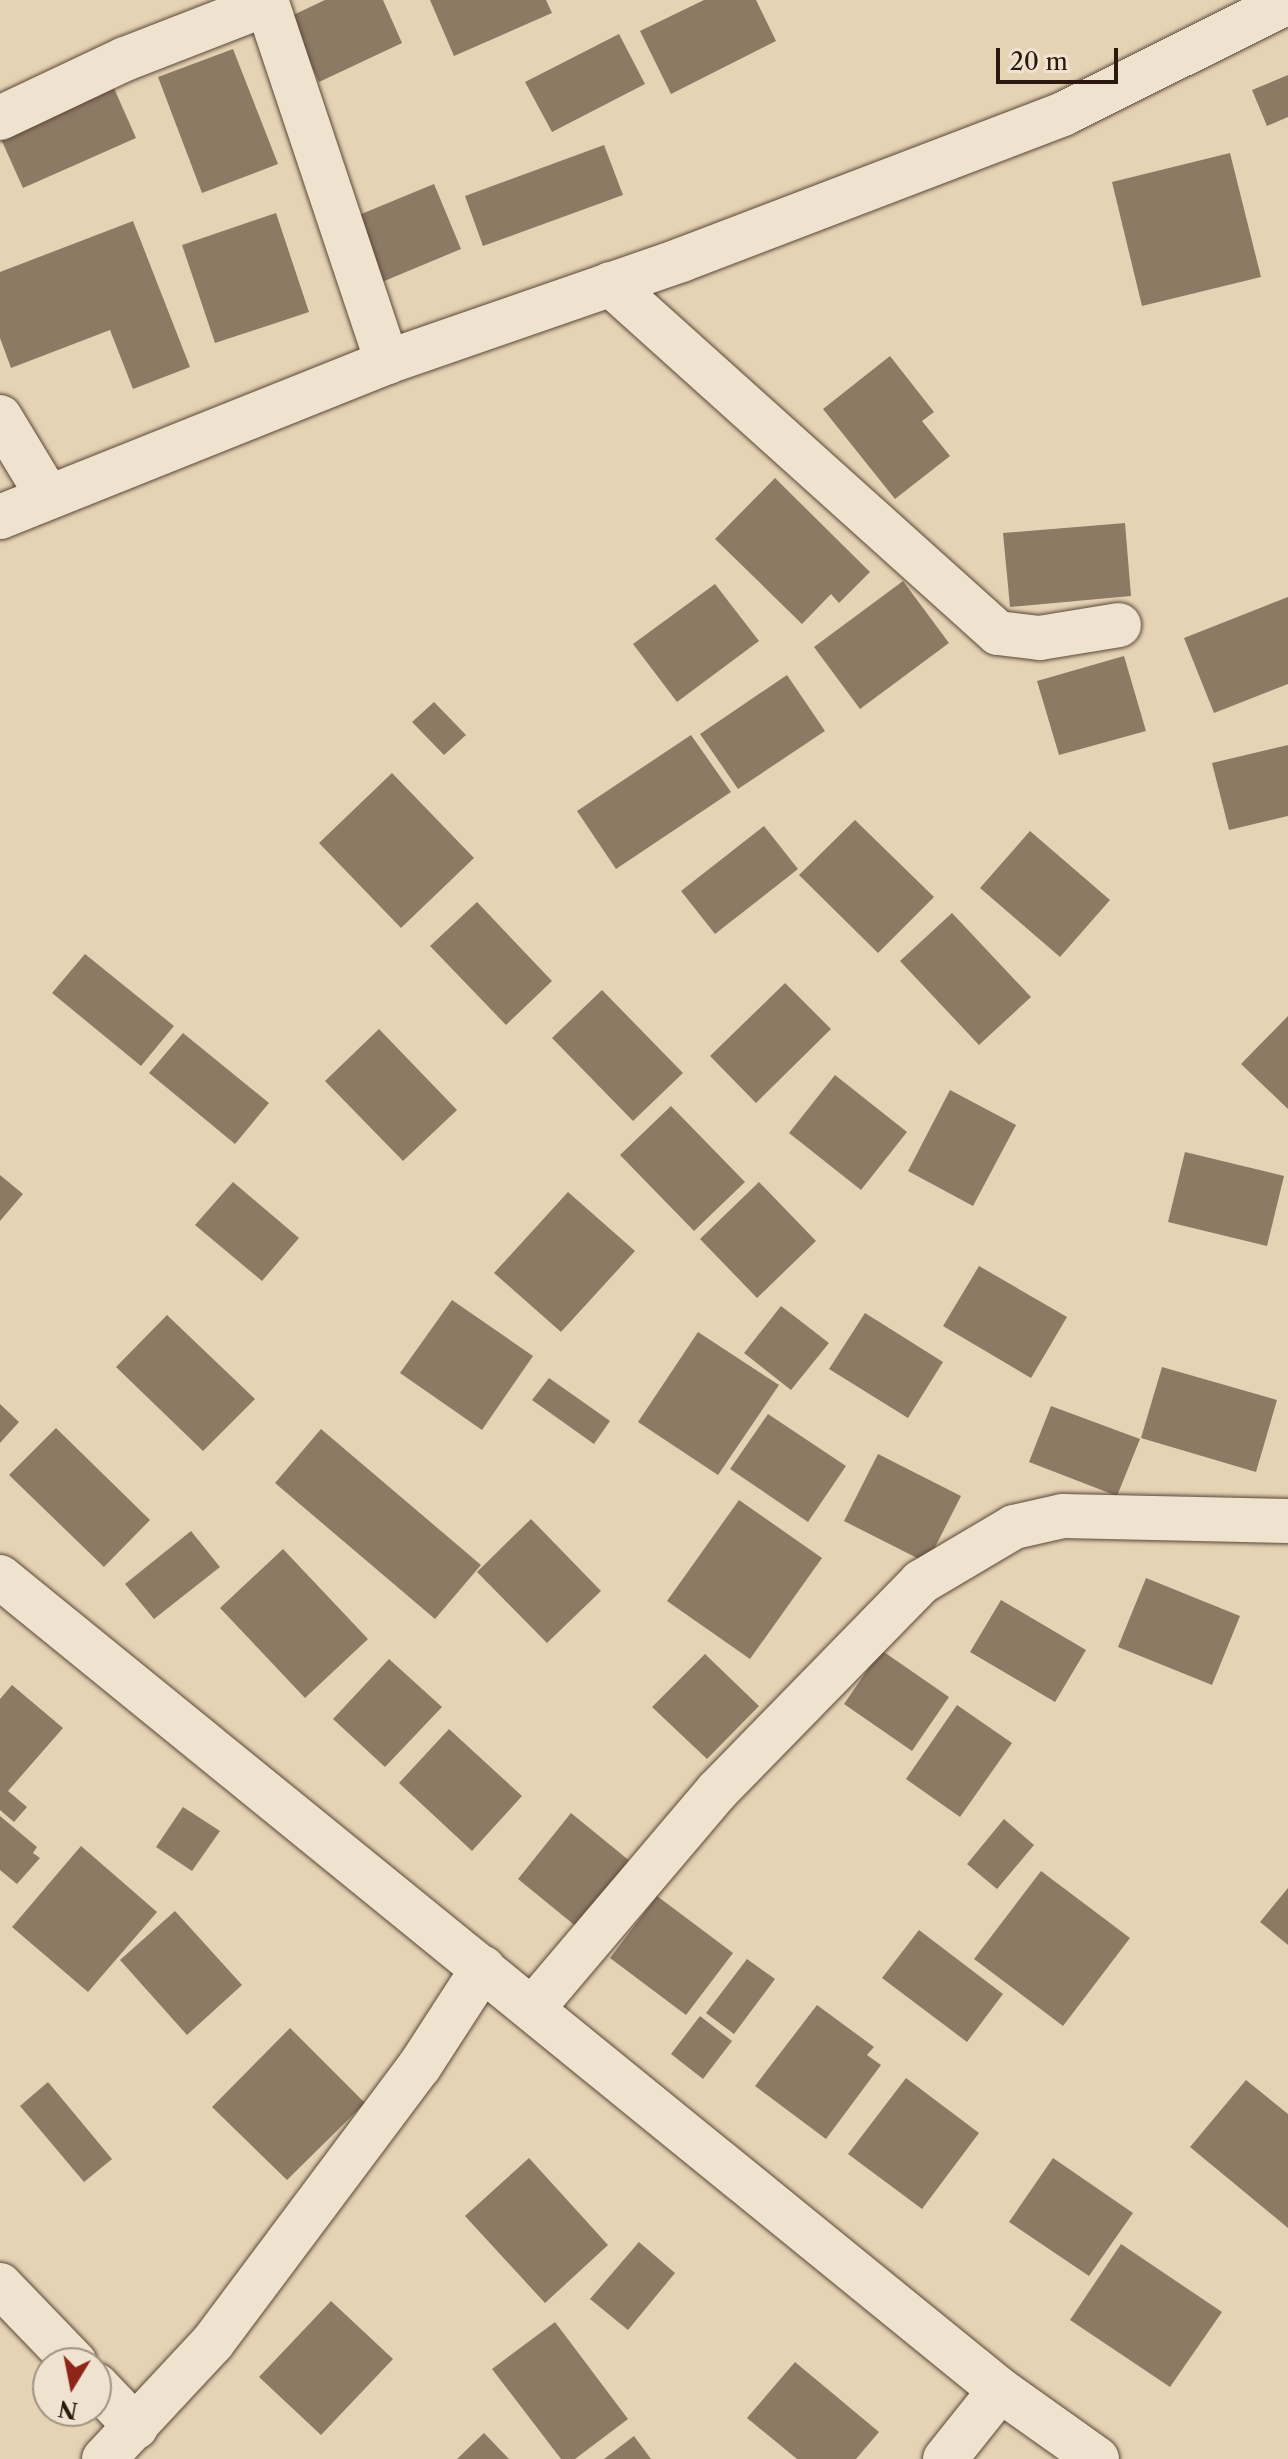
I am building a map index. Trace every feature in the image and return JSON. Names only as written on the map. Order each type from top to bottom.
[{"type":"street","points":[[0,118],[125,59],[266,2],[387,362]]},
{"type":"street","points":[[0,517],[47,495],[387,362],[610,284],[1063,114],[1288,2]]},
{"type":"street","points":[[610,284],[998,633],[1040,638],[1119,625]]},
{"type":"street","points":[[0,417],[47,495]]},
{"type":"street","points":[[533,2008],[717,1791],[921,1582],[1014,1527],[1063,1516],[1288,1521]]},
{"type":"street","points":[[0,1577],[1000,2390],[1097,2459]]},
{"type":"street","points":[[104,2459],[213,2342],[419,2067],[483,1968]]},
{"type":"street","points":[[0,2285],[60,2347]]},
{"type":"street","points":[[945,2459],[1000,2390]]},
{"type":"street","points":[[112,2402],[136,2427]]},
{"type":"building","points":[[325,0],[383,0],[402,43],[319,82],[289,17]]},
{"type":"building","points":[[430,0],[546,0],[552,13],[454,56]]},
{"type":"building","points":[[704,0],[756,0],[776,41],[671,94],[640,31]]},
{"type":"building","points":[[619,34],[645,84],[552,132],[525,82]]},
{"type":"building","points":[[233,49],[278,164],[202,193],[158,77]]},
{"type":"building","points":[[1288,75],[1288,117],[1267,126],[1252,90]]},
{"type":"building","points":[[113,86],[136,138],[23,188],[0,137]]},
{"type":"building","points":[[604,145],[623,195],[483,246],[465,196]]},
{"type":"building","points":[[1230,153],[1261,277],[1142,306],[1112,182]]},
{"type":"building","points":[[434,184],[461,249],[382,282],[354,217]]},
{"type":"building","points":[[276,213],[309,312],[215,343],[182,245]]},
{"type":"building","points":[[133,221],[190,367],[133,389],[110,330],[11,368],[0,338],[0,272]]},
{"type":"building","points":[[890,356],[934,412],[922,421],[950,456],[895,499],[823,409]]},
{"type":"building","points":[[775,478],[870,572],[839,603],[831,594],[802,624],[715,539]]},
{"type":"building","points":[[1125,523],[1131,596],[1010,607],[1003,533]]},
{"type":"building","points":[[903,581],[949,643],[860,709],[814,647]]},
{"type":"building","points":[[715,584],[759,641],[677,702],[633,644]]},
{"type":"building","points":[[1288,597],[1288,684],[1214,713],[1184,638]]},
{"type":"building","points":[[1124,656],[1146,731],[1059,755],[1037,681]]},
{"type":"building","points":[[787,675],[825,731],[738,789],[700,734]]},
{"type":"building","points":[[434,702],[466,735],[444,755],[412,722]]},
{"type":"building","points":[[691,735],[731,792],[616,869],[577,811]]},
{"type":"building","points":[[1288,745],[1288,816],[1229,830],[1212,763]]},
{"type":"building","points":[[392,773],[474,858],[401,928],[319,843]]},
{"type":"building","points":[[855,820],[934,897],[878,953],[799,875]]},
{"type":"building","points":[[764,826],[798,869],[715,934],[681,891]]},
{"type":"building","points":[[1030,831],[1110,900],[1060,957],[980,888]]},
{"type":"building","points":[[477,902],[552,981],[506,1025],[430,946]]},
{"type":"building","points":[[952,913],[1031,997],[979,1045],[900,961]]},
{"type":"building","points":[[85,954],[174,1026],[141,1066],[52,993]]},
{"type":"building","points":[[785,983],[831,1029],[756,1103],[710,1056]]},
{"type":"building","points":[[602,990],[683,1073],[633,1121],[552,1038]]},
{"type":"building","points":[[1288,1016],[1288,1109],[1241,1064]]},
{"type":"building","points":[[379,1029],[457,1110],[403,1161],[325,1081]]},
{"type":"building","points":[[183,1033],[269,1103],[235,1144],[149,1073]]},
{"type":"building","points":[[835,1075],[907,1132],[861,1190],[789,1133]]},
{"type":"building","points":[[950,1090],[1016,1125],[973,1206],[908,1171]]},
{"type":"building","points":[[671,1106],[745,1182],[694,1231],[620,1155]]},
{"type":"building","points":[[1185,1152],[1284,1176],[1267,1246],[1168,1222]]},
{"type":"building","points":[[0,1175],[23,1194],[0,1221]]},
{"type":"building","points":[[233,1182],[299,1238],[262,1281],[195,1225]]},
{"type":"building","points":[[759,1182],[816,1241],[757,1298],[700,1239]]},
{"type":"building","points":[[568,1192],[635,1251],[561,1332],[494,1273]]},
{"type":"building","points":[[979,1266],[1067,1317],[1031,1378],[943,1326]]},
{"type":"building","points":[[452,1300],[533,1356],[482,1430],[400,1373]]},
{"type":"building","points":[[781,1306],[829,1343],[791,1390],[744,1353]]},
{"type":"building","points":[[865,1313],[943,1362],[908,1418],[829,1369]]},
{"type":"building","points":[[167,1315],[255,1399],[203,1451],[116,1367]]},
{"type":"building","points":[[698,1332],[779,1385],[718,1475],[638,1422]]},
{"type":"building","points":[[1162,1367],[1277,1400],[1256,1472],[1141,1438]]},
{"type":"building","points":[[549,1378],[610,1421],[594,1444],[532,1400]]},
{"type":"building","points":[[0,1404],[19,1422],[0,1443]]},
{"type":"building","points":[[1051,1406],[1140,1439],[1117,1496],[1029,1462]]},
{"type":"building","points":[[768,1414],[846,1466],[808,1522],[730,1469]]},
{"type":"building","points":[[56,1428],[150,1520],[104,1567],[9,1475]]},
{"type":"building","points":[[321,1429],[481,1565],[435,1619],[275,1483]]},
{"type":"building","points":[[878,1454],[961,1496],[927,1563],[844,1521]]},
{"type":"building","points":[[739,1500],[822,1558],[750,1659],[667,1601]]},
{"type":"building","points":[[531,1519],[601,1591],[547,1643],[477,1572]]},
{"type":"building","points":[[191,1531],[220,1567],[154,1619],[125,1584]]},
{"type":"building","points":[[283,1549],[368,1639],[305,1698],[220,1608]]},
{"type":"building","points":[[1146,1578],[1240,1616],[1212,1685],[1118,1647]]},
{"type":"building","points":[[1001,1600],[1086,1650],[1055,1702],[970,1652]]},
{"type":"building","points":[[881,1650],[949,1697],[912,1751],[844,1704]]},
{"type":"building","points":[[705,1654],[759,1706],[707,1759],[652,1707]]},
{"type":"building","points":[[389,1659],[442,1707],[385,1767],[333,1719]]},
{"type":"building","points":[[12,1685],[63,1728],[8,1791],[27,1807],[14,1822],[0,1810],[0,1699]]},
{"type":"building","points":[[957,1705],[1012,1743],[960,1817],[906,1779]]},
{"type":"building","points":[[449,1729],[522,1796],[472,1851],[399,1783]]},
{"type":"building","points":[[183,1807],[220,1831],[192,1871],[156,1847]]},
{"type":"building","points":[[571,1813],[631,1862],[578,1928],[518,1879]]},
{"type":"building","points":[[0,1816],[37,1847],[33,1853],[40,1858],[17,1884],[0,1870]]},
{"type":"building","points":[[1004,1819],[1034,1845],[997,1889],[967,1864]]},
{"type":"building","points":[[81,1846],[157,1912],[88,1992],[12,1927]]},
{"type":"building","points":[[1041,1871],[1130,1938],[1063,2026],[974,1959]]},
{"type":"building","points":[[1288,1888],[1288,1945],[1260,1922]]},
{"type":"building","points":[[657,1896],[733,1953],[686,2015],[610,1958]]},
{"type":"building","points":[[175,1911],[242,1985],[187,2035],[120,1960]]},
{"type":"building","points":[[919,1930],[1003,1994],[967,2042],[882,1978]]},
{"type":"building","points":[[747,1959],[775,1979],[734,2034],[706,2013]]},
{"type":"building","points":[[817,2005],[874,2047],[867,2055],[881,2065],[826,2139],[755,2086]]},
{"type":"building","points":[[700,2016],[732,2041],[703,2079],[671,2054]]},
{"type":"building","points":[[290,2028],[365,2103],[287,2180],[212,2107]]},
{"type":"building","points":[[906,2078],[979,2133],[922,2209],[848,2154]]},
{"type":"building","points":[[1246,2080],[1288,2114],[1288,2228],[1190,2147]]},
{"type":"building","points":[[48,2082],[112,2159],[84,2182],[20,2106]]},
{"type":"building","points":[[529,2158],[608,2245],[545,2303],[465,2216]]},
{"type":"building","points":[[1053,2158],[1133,2213],[1089,2276],[1009,2222]]},
{"type":"building","points":[[639,2242],[675,2273],[628,2330],[590,2299]]},
{"type":"building","points":[[1121,2244],[1222,2312],[1170,2387],[1070,2320]]},
{"type":"building","points":[[331,2301],[393,2359],[321,2435],[259,2377]]},
{"type":"building","points":[[555,2322],[628,2419],[575,2459],[561,2459],[492,2369]]},
{"type":"building","points":[[795,2362],[879,2432],[856,2459],[797,2459],[747,2418]]},
{"type":"building","points":[[484,2433],[509,2459],[457,2459]]},
{"type":"building","points":[[634,2436],[651,2459],[604,2459]]}]
